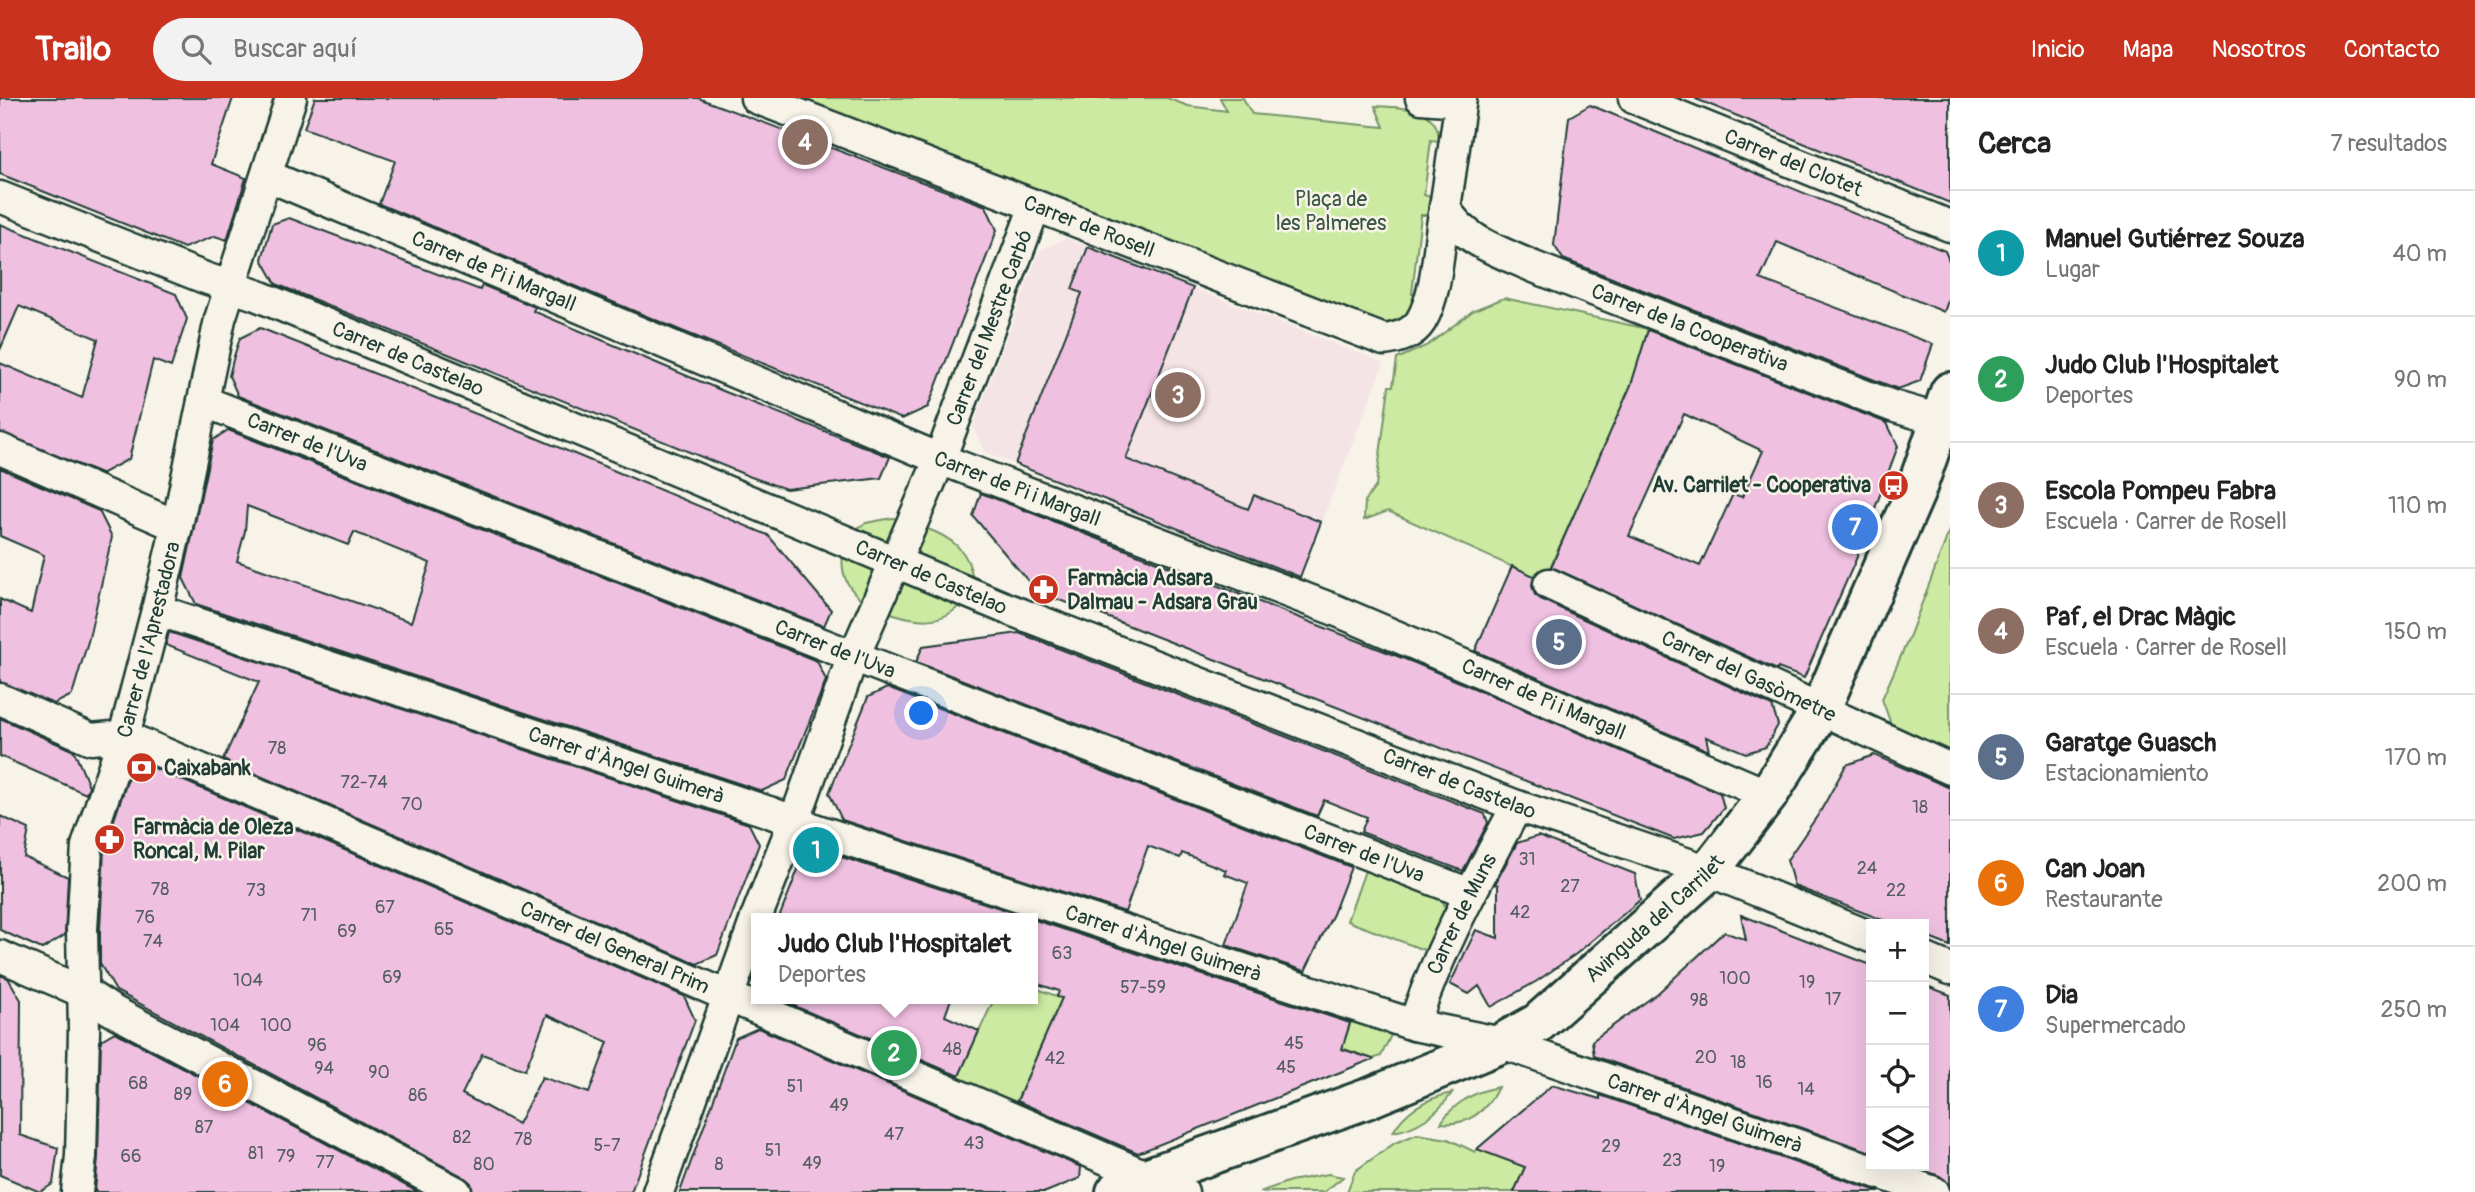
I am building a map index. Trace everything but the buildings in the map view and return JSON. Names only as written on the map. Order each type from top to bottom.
[{"type":"street","name":"Carrer de l'Aprestadora","points":[[77,1192],[81,1156],[85,993],[82,929],[87,846],[124,736],[157,610],[220,319],[292,98]]},
{"type":"street","name":"Carrer de Rosell","points":[[756,98],[1384,340],[1398,338],[1411,331],[1420,323],[1428,306],[1445,208]]},
{"type":"street","points":[[1421,98],[1460,100],[1445,208]]},
{"type":"street","name":"Carrer del Clotet","points":[[1634,98],[1950,226]]},
{"type":"street","name":"Carrer de Pi i Margall","points":[[268,176],[940,460],[1335,610],[1768,795]]},
{"type":"street","name":"Carrer de Castelao","points":[[0,197],[256,295],[1003,607],[1517,806],[1709,871],[1866,935]]},
{"type":"street","name":"Carrer del Mestre Carbó","points":[[758,913],[854,656],[940,460],[1035,206]]},
{"type":"street","name":"Carrer de la Cooperativa","points":[[1445,208],[1460,229],[1484,245],[1534,267],[1892,406],[1947,412]]},
{"type":"street","name":"Carrer de l'Uva","points":[[203,401],[1470,894]]},
{"type":"street","name":"Avinguda del Carrilet","points":[[1149,1187],[1502,1044],[1538,1023],[1709,871],[1768,795],[1820,711],[1915,493],[1947,412]]},
{"type":"street","points":[[0,449],[177,526]]},
{"type":"street","name":"Carrer del Gasòmetre","points":[[1549,584],[1950,769]]},
{"type":"street","name":"Carrer d'Àngel Guimerà","points":[[157,610],[1414,1025],[1502,1044],[1934,1192]]},
{"type":"street","points":[[0,699],[92,739],[124,736]]},
{"type":"street","name":"Carrer del General Prim","points":[[124,736],[727,997],[1149,1187]]},
{"type":"street","name":"Carrer de Muns","points":[[1414,1025],[1420,1005],[1470,894],[1517,806]]},
{"type":"street","name":"Carrer del Mestre Carbó","points":[[658,1192],[751,932]]},
{"type":"street","points":[[0,956],[85,993],[456,1192]]},
{"type":"street","points":[[1929,960],[1950,969]]},
{"type":"shaded area","points":[[1066,238],[1384,363],[1300,577],[984,452],[973,426],[1040,250]]},
{"type":"green space","name":"Plaça de les Palmeres","points":[[794,98],[1167,98],[1188,106],[1227,111],[1220,98],[1243,98],[1252,114],[1384,127],[1375,106],[1417,111],[1433,121],[1439,141],[1431,140],[1424,195],[1431,197],[1429,215],[1421,215],[1412,294],[1419,295],[1410,315],[1390,327]]},
{"type":"green space","points":[[1504,298],[1648,329],[1630,389],[1544,581],[1388,511],[1364,520],[1365,501],[1376,486],[1389,386],[1393,386],[1397,359],[1428,345],[1474,310]]},
{"type":"green space","points":[[892,518],[903,519],[887,546],[851,532],[866,523]]},
{"type":"green space","points":[[925,528],[951,540],[957,546],[967,560],[973,580],[918,557],[919,553],[915,551]]},
{"type":"green space","points":[[1950,529],[1950,751],[1891,724],[1882,699],[1908,640]]},
{"type":"green space","points":[[843,554],[874,568],[875,574],[865,603],[854,593],[844,576]]},
{"type":"green space","points":[[901,578],[964,600],[947,615],[926,620],[883,610]]},
{"type":"green space","points":[[1366,868],[1441,897],[1449,917],[1432,953],[1347,921]]},
{"type":"green space","points":[[1038,989],[1062,998],[1015,1105],[957,1080],[992,1004],[1038,1004]]},
{"type":"green space","points":[[1352,1019],[1392,1033],[1381,1056],[1373,1059],[1342,1048]]},
{"type":"green space","points":[[1498,1087],[1494,1096],[1476,1115],[1460,1122],[1441,1123],[1466,1099]]},
{"type":"green space","points":[[1452,1093],[1427,1118],[1411,1127],[1393,1132],[1404,1117],[1418,1106]]},
{"type":"green space","points":[[1417,1134],[1448,1139],[1475,1152],[1477,1149],[1525,1167],[1514,1192],[1347,1192],[1355,1171],[1395,1143]]},
{"type":"green space","points":[[1328,1174],[1343,1177],[1324,1192],[1260,1192],[1290,1181]]},
{"type":"place","name":"Paf, el Drac Màgic","points":[[805,142]]},
{"type":"place","name":"Escola Pompeu Fabra","points":[[1178,395]]},
{"type":"place","name":"Av. Carrilet - Cooperativa","points":[[1894,485]]},
{"type":"place","name":"Dia","points":[[1855,527]]},
{"type":"place","name":"Farmàcia Adsara Dalmau - Adsara Grau","points":[[1044,590]]},
{"type":"place","name":"Garatge Guasch","points":[[1559,642]]},
{"type":"place","name":"Caixabank","points":[[141,768]]},
{"type":"place","name":"Farmàcia de Oleza Roncal, M. Pilar","points":[[110,839]]},
{"type":"place","name":"Manuel Gutiérrez Souza","points":[[816,850]]},
{"type":"place","name":"Judo Club l'Hospitalet","points":[[894,1053]]},
{"type":"place","name":"Can Joan","points":[[225,1084]]}]
